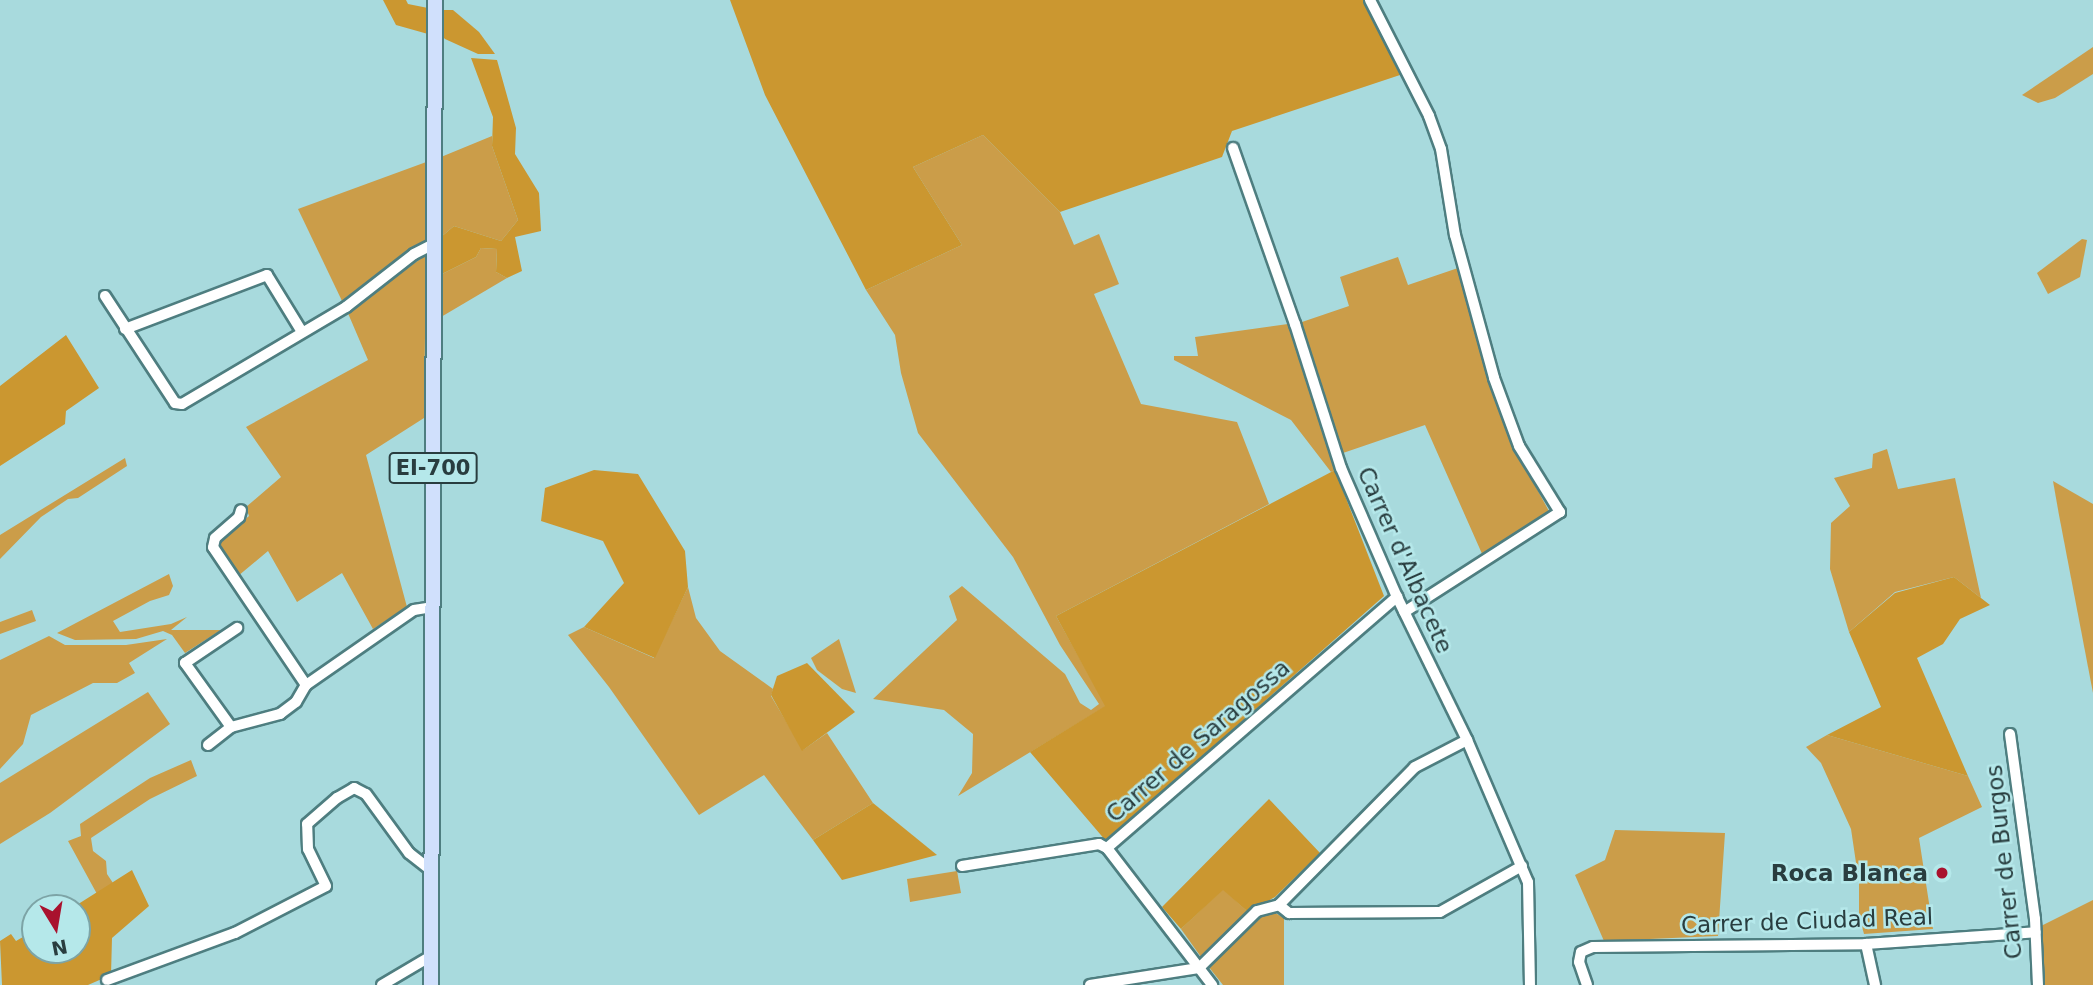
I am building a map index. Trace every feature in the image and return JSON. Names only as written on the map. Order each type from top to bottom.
[{"type":"main road","name":"EI-700","points":[[430,985],[435,0]]},
{"type":"street","points":[[1370,0],[1429,116],[1441,149],[1455,234],[1494,378],[1519,446],[1560,512],[1404,612]]},
{"type":"street","name":"Carrer d'Albacete","points":[[1233,148],[1295,324],[1335,454],[1397,597],[1467,740],[1528,882],[1530,985]]},
{"type":"street","points":[[105,296],[175,403],[182,404],[346,307],[414,254],[434,244]]},
{"type":"street","points":[[125,329],[267,275],[302,332]]},
{"type":"street","points":[[241,510],[239,517],[215,538],[213,547],[306,685]]},
{"type":"street","name":"Carrer de Saragossa","points":[[962,866],[1099,845],[1107,848],[1397,597]]},
{"type":"street","points":[[208,745],[231,727],[279,714],[296,702],[306,685],[414,610],[432,607]]},
{"type":"street","points":[[231,727],[184,663],[237,628]]},
{"type":"street","name":"Carrer de Burgos","points":[[2010,734],[2036,932],[2038,985]]},
{"type":"street","points":[[1090,985],[1199,968],[1257,911],[1279,905],[1415,767],[1467,740]]},
{"type":"street","points":[[107,980],[235,933],[326,886],[308,849],[307,824],[354,789],[366,794],[409,853],[431,870]]},
{"type":"street","points":[[1107,848],[1212,985]]},
{"type":"street","points":[[1279,905],[1289,913],[1440,912],[1522,866]]},
{"type":"street","name":"Carrer de Ciudad Real","points":[[1587,985],[1579,962],[1581,952],[1593,947],[1866,944],[2036,932]]},
{"type":"street","points":[[1866,944],[1875,985]]},
{"type":"street","points":[[382,985],[431,956]]},
{"type":"shaded area","points":[[383,0],[406,0],[408,4],[428,8],[428,34],[396,25]]},
{"type":"shaded area","points":[[730,0],[1363,0],[1403,74],[1232,131],[1222,157],[1060,212],[983,135],[913,167],[962,245],[866,290],[765,95]]},
{"type":"shaded area","points":[[440,10],[453,10],[479,32],[495,54],[478,54],[445,39],[441,35]]},
{"type":"shaded area","points":[[2093,47],[2093,74],[2055,98],[2038,103],[2022,95]]},
{"type":"shaded area","points":[[471,58],[497,60],[516,128],[515,154],[539,193],[541,231],[515,237],[522,271],[507,278],[496,272],[497,249],[481,248],[476,257],[442,274],[441,237],[454,226],[501,241],[518,220],[492,146],[493,117]]},
{"type":"shaded area","points":[[983,135],[1060,212],[1074,245],[1099,234],[1119,284],[1094,294],[1141,404],[1237,422],[1269,504],[1056,616],[1106,706],[958,796],[972,773],[973,734],[944,710],[873,699],[957,620],[949,596],[962,586],[1065,674],[1080,703],[1091,710],[1099,704],[1060,645],[1013,557],[918,433],[901,373],[895,335],[866,290],[962,245],[913,167]]},
{"type":"shaded area","points":[[492,136],[492,146],[518,220],[501,241],[454,226],[441,237],[441,157]]},
{"type":"shaded area","points":[[429,161],[429,238],[343,303],[298,209]]},
{"type":"shaded area","points":[[2082,239],[2087,240],[2080,277],[2048,294],[2037,273]]},
{"type":"shaded area","points":[[481,248],[497,249],[496,272],[507,278],[441,317],[442,274],[476,257]]},
{"type":"shaded area","points":[[426,255],[424,418],[366,455],[407,607],[373,629],[342,573],[297,602],[268,551],[238,576],[217,543],[249,516],[246,507],[281,477],[246,427],[368,360],[347,311]]},
{"type":"shaded area","points":[[1398,257],[1408,285],[1458,268],[1490,385],[1519,456],[1550,513],[1483,556],[1425,425],[1343,453],[1333,439],[1300,326],[1302,322],[1349,306],[1340,277]]},
{"type":"shaded area","points":[[1288,324],[1335,470],[1331,472],[1291,420],[1174,360],[1174,356],[1198,356],[1195,337]]},
{"type":"shaded area","points":[[66,335],[99,388],[66,411],[65,424],[0,466],[0,386]]},
{"type":"shaded area","points":[[1887,449],[1898,489],[1955,478],[1981,598],[1954,577],[1895,592],[1849,632],[1830,569],[1831,523],[1850,506],[1834,478],[1872,468],[1873,454]]},
{"type":"shaded area","points":[[125,458],[127,466],[78,498],[68,499],[41,517],[0,559],[0,535]]},
{"type":"shaded area","points":[[594,470],[638,474],[685,551],[688,587],[655,658],[584,627],[624,583],[603,541],[541,521],[545,488]]},
{"type":"shaded area","points":[[1335,470],[1384,596],[1106,841],[1030,752],[1105,706],[1056,616]]},
{"type":"shaded area","points":[[2053,481],[2093,504],[2093,693],[2059,515]]},
{"type":"shaded area","points":[[169,574],[173,586],[169,595],[150,601],[113,621],[120,632],[171,624],[187,617],[171,630],[221,630],[185,653],[172,635],[163,631],[136,639],[75,640],[57,633]]},
{"type":"shaded area","points":[[1954,577],[1990,605],[1960,619],[1943,644],[1917,658],[1968,776],[1827,735],[1881,707],[1849,632],[1895,593]]},
{"type":"shaded area","points":[[688,587],[696,618],[720,651],[773,689],[771,696],[803,750],[827,733],[873,803],[813,840],[764,775],[699,815],[609,687],[568,635],[584,627],[654,658]]},
{"type":"shaded area","points":[[32,610],[36,621],[0,634],[0,622]]},
{"type":"shaded area","points":[[49,636],[65,645],[126,645],[167,639],[129,663],[135,673],[117,683],[93,683],[31,715],[23,744],[0,769],[0,660]]},
{"type":"shaded area","points":[[839,639],[856,693],[842,689],[817,670],[811,658]]},
{"type":"shaded area","points":[[807,663],[855,712],[802,751],[771,695],[777,676]]},
{"type":"shaded area","points":[[148,692],[170,724],[50,813],[0,844],[0,783]]},
{"type":"shaded area","points":[[1827,735],[1968,776],[1982,807],[1919,838],[1933,929],[1864,934],[1859,916],[1859,883],[1851,829],[1821,763],[1806,747]]},
{"type":"shaded area","points":[[191,760],[197,776],[150,799],[91,838],[93,851],[106,861],[107,874],[113,883],[97,894],[68,841],[81,836],[80,824],[150,778]]},
{"type":"shaded area","points":[[1269,799],[1320,853],[1275,897],[1248,912],[1223,890],[1181,929],[1162,907]]},
{"type":"shaded area","points":[[873,803],[937,855],[842,880],[813,840]]},
{"type":"shaded area","points":[[1615,830],[1725,833],[1718,936],[1604,941],[1575,875],[1605,860]]},
{"type":"shaded area","points":[[132,870],[149,906],[112,938],[111,975],[88,985],[2,985],[0,941],[11,934],[16,941],[21,938],[21,964],[91,964],[91,896]]},
{"type":"shaded area","points":[[957,871],[961,893],[910,902],[907,879]]},
{"type":"shaded area","points":[[1223,889],[1248,912],[1201,957],[1181,929]]},
{"type":"shaded area","points":[[2093,900],[2093,985],[2045,985],[2041,926]]},
{"type":"shaded area","points":[[1270,910],[1284,918],[1284,985],[1223,985],[1208,966],[1260,915]]},
{"type":"place","name":"Roca Blanca","points":[[1942,873]]}]
